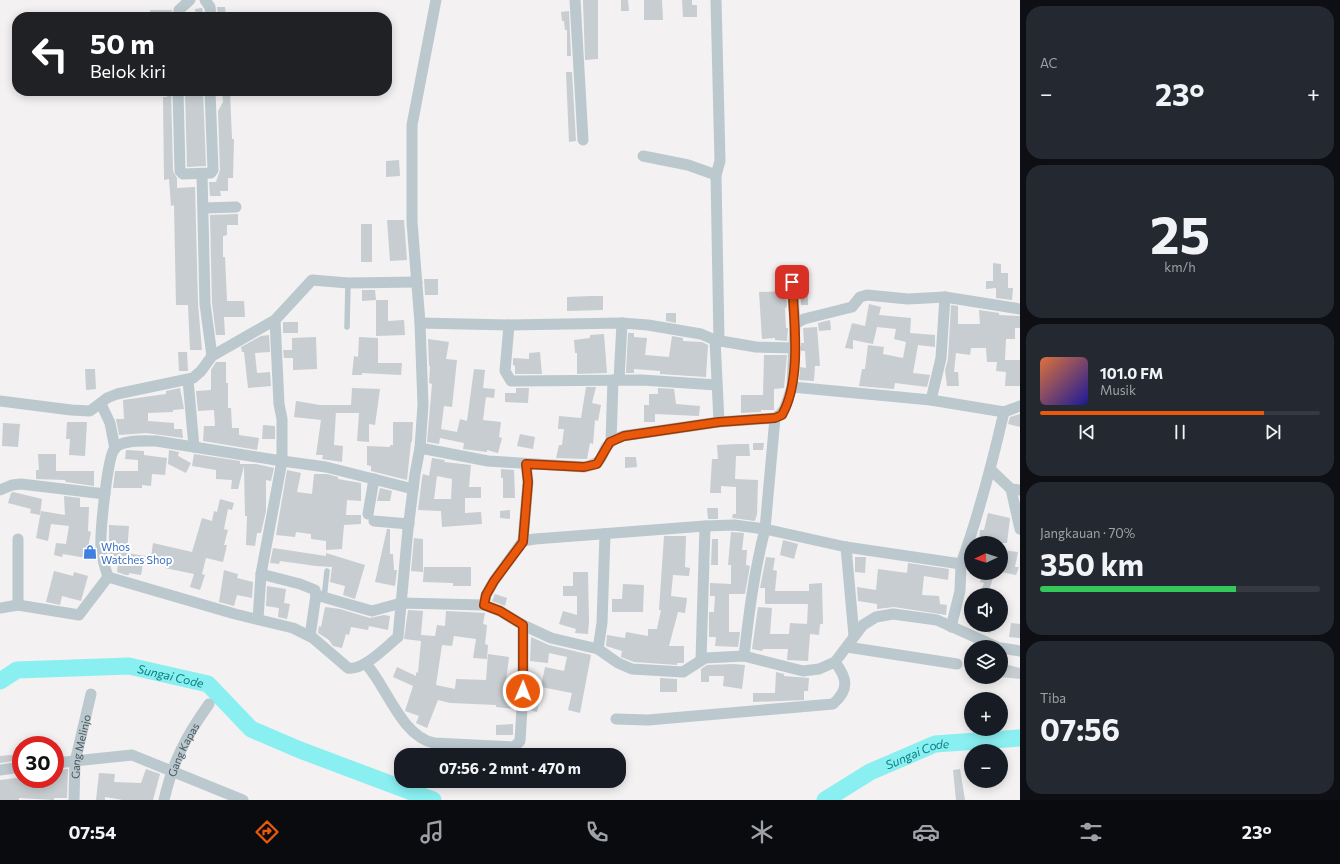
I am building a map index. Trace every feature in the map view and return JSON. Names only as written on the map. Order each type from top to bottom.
[{"type":"street","points":[[179,12],[190,0]]},
{"type":"street","points":[[205,0],[210,7],[210,12]]},
{"type":"street","points":[[108,577],[235,614],[293,628],[310,636],[348,668],[353,669],[366,664],[398,637],[413,489],[420,448],[423,406],[420,323],[412,222],[412,125],[436,0]]},
{"type":"street","points":[[575,0],[583,140]]},
{"type":"street","points":[[716,0],[720,161],[716,175],[717,385],[719,422]]},
{"type":"street","points":[[178,96],[180,171],[183,174],[211,173],[213,170],[210,96]]},
{"type":"street","points":[[643,156],[688,165],[716,175]]},
{"type":"street","points":[[202,174],[204,208],[205,304],[212,356]]},
{"type":"street","points":[[204,208],[236,207]]},
{"type":"street","points":[[0,401],[90,411],[117,394],[188,380],[201,371],[212,356],[275,320],[309,281],[315,280],[348,283],[417,282]]},
{"type":"street","points":[[420,448],[488,461],[584,467],[597,464],[612,442],[624,436],[719,422],[775,418],[782,415],[792,387],[795,348],[792,282]]},
{"type":"street","points":[[795,324],[804,319],[852,307],[860,298],[868,295],[903,299],[945,297],[1020,309]]},
{"type":"street","points":[[931,400],[941,358],[945,297]]},
{"type":"street","points":[[258,619],[261,574],[282,461],[282,419],[279,404],[275,320]]},
{"type":"street","points":[[420,323],[509,325],[622,323],[648,325],[701,334],[717,341],[756,347],[795,348]]},
{"type":"street","points":[[612,442],[616,380],[622,323]]},
{"type":"street","points":[[509,325],[505,371],[511,381],[616,380],[681,382],[717,385]]},
{"type":"street","points":[[188,380],[194,447]]},
{"type":"street","points":[[792,387],[931,400],[1004,412],[1020,406]]},
{"type":"street","points":[[100,404],[110,423],[115,449],[102,513],[101,547],[108,577]]},
{"type":"street","points":[[951,627],[960,592],[961,564],[991,470],[1004,412]]},
{"type":"street","points":[[744,656],[751,596],[765,529],[775,418]]},
{"type":"street","points":[[115,449],[121,444],[156,441],[326,467],[413,489]]},
{"type":"street","points":[[484,605],[486,595],[494,581],[523,542],[528,482],[526,464]]},
{"type":"street","points":[[991,470],[1015,490],[1020,529]]},
{"type":"street","points":[[374,479],[371,518],[409,524]]},
{"type":"street","points":[[0,490],[12,485],[21,484],[105,494]]},
{"type":"street","points":[[523,542],[605,534],[734,525],[765,529],[846,547],[961,564]]},
{"type":"street","points":[[701,660],[705,526]]},
{"type":"street","points":[[598,649],[602,623],[605,534]]},
{"type":"street","points":[[18,539],[18,605]]},
{"type":"street","points":[[846,547],[854,636]]},
{"type":"street","points":[[261,574],[310,587],[315,590],[320,597],[372,611],[401,603],[484,605],[500,611],[523,625],[551,638],[598,649],[618,663],[632,669],[683,672],[690,669],[701,660],[709,657],[744,656],[789,669],[803,671],[819,669],[835,662],[862,625],[876,617],[893,614],[937,620],[981,640]]},
{"type":"street","points":[[0,608],[18,605],[79,615],[108,577]]},
{"type":"street","points":[[310,636],[320,597]]},
{"type":"street","points":[[366,664],[375,674],[397,712],[412,731],[424,741],[434,743],[514,747],[520,741],[522,722],[523,625]]},
{"type":"street","points":[[847,646],[957,664]]},
{"type":"street","points":[[1008,649],[1020,651]]},
{"type":"street","points":[[616,719],[648,720],[833,704],[840,698],[845,684],[844,674],[835,662]]},
{"type":"street","name":"Gang Melinjo","points":[[74,800],[75,762],[91,694]]},
{"type":"street","name":"Gang Kapas","points":[[164,800],[178,752],[189,731],[209,704]]},
{"type":"street","points":[[64,763],[132,755],[243,800]]},
{"type":"street","points":[[0,770],[12,768]]},
{"type":"lane","points":[[347,327],[348,283]]},
{"type":"lane","points":[[320,597],[327,571]]},
{"type":"building","points":[[583,0],[598,0],[598,59],[585,60]]},
{"type":"building","points":[[621,0],[628,0],[629,11],[621,11]]},
{"type":"building","points":[[644,0],[662,0],[663,20],[644,20]]},
{"type":"building","points":[[682,0],[692,0],[692,5],[697,5],[697,17],[683,17]]},
{"type":"building","points":[[217,7],[225,7],[226,12],[218,12]]},
{"type":"building","points":[[202,8],[203,12],[195,12],[195,9]]},
{"type":"building","points":[[150,10],[172,10],[172,12],[150,12]]},
{"type":"building","points":[[569,11],[571,56],[567,56],[567,30],[565,30],[564,21],[562,21],[561,12]]},
{"type":"building","points":[[566,72],[572,72],[576,141],[569,142]]},
{"type":"building","points":[[171,96],[173,171],[177,178],[177,188],[195,187],[198,304],[202,350],[190,350],[188,305],[176,305],[174,205],[171,206],[169,179],[164,180],[163,97]]},
{"type":"building","points":[[185,96],[203,96],[206,166],[187,167]]},
{"type":"building","points":[[222,96],[230,96],[232,139],[234,139],[233,178],[228,178],[228,191],[220,191],[221,196],[210,196],[209,182],[216,182],[220,170],[218,111],[223,102]]},
{"type":"building","points":[[399,160],[400,176],[386,177],[386,161]]},
{"type":"building","points":[[238,214],[238,225],[227,225],[227,235],[223,236],[223,257],[225,257],[227,301],[244,301],[245,317],[224,317],[225,335],[216,335],[212,303],[210,215]]},
{"type":"building","points":[[387,220],[404,220],[407,260],[390,261]]},
{"type":"building","points":[[361,224],[372,224],[372,262],[361,262]]},
{"type":"building","points":[[993,263],[1001,264],[1001,273],[1008,273],[1008,288],[1013,288],[1012,300],[996,298],[996,288],[986,289],[986,281],[993,281]]},
{"type":"building","points":[[808,274],[808,305],[801,305],[799,275]]},
{"type":"building","points":[[424,279],[438,279],[438,295],[425,295]]},
{"type":"building","points":[[362,290],[375,290],[376,300],[362,301]]},
{"type":"building","points":[[786,291],[787,305],[785,308],[786,328],[788,328],[787,341],[775,340],[775,338],[762,339],[759,292]]},
{"type":"building","points":[[603,296],[603,310],[567,311],[567,297]]},
{"type":"building","points":[[376,300],[388,300],[388,321],[404,320],[405,335],[376,336]]},
{"type":"building","points":[[869,304],[881,307],[879,315],[911,318],[910,333],[935,335],[935,347],[918,345],[913,373],[930,375],[927,387],[895,383],[894,389],[859,386],[862,369],[865,369],[868,345],[884,347],[883,354],[903,358],[906,342],[894,339],[896,329],[877,327],[873,344],[853,340],[853,349],[845,348],[852,323],[865,326]]},
{"type":"building","points":[[951,305],[958,306],[958,324],[980,324],[979,310],[999,313],[999,315],[1020,316],[1020,328],[1015,328],[1015,339],[1006,339],[1005,360],[1020,360],[1020,386],[1005,386],[1006,372],[996,371],[997,362],[987,362],[986,348],[971,348],[970,355],[956,353],[954,372],[958,372],[959,386],[947,386],[945,370],[948,359]]},
{"type":"building","points":[[666,313],[676,313],[676,323],[666,321]]},
{"type":"building","points":[[830,320],[831,330],[819,331],[818,323]]},
{"type":"building","points":[[283,322],[298,322],[298,333],[283,333]]},
{"type":"building","points":[[817,327],[820,366],[815,366],[814,381],[799,380],[800,367],[806,368],[805,351],[801,351],[801,343],[804,343],[803,328]]},
{"type":"building","points":[[628,333],[634,333],[634,337],[647,338],[645,355],[669,357],[672,336],[683,338],[683,341],[702,342],[708,345],[706,377],[660,374],[660,371],[634,369],[634,373],[626,373]]},
{"type":"building","points":[[604,334],[607,373],[577,374],[577,353],[575,353],[574,340],[590,338],[590,335]]},
{"type":"building","points":[[269,335],[270,352],[255,353],[257,373],[270,372],[271,386],[248,388],[244,352],[242,352],[241,347],[261,336]]},
{"type":"building","points":[[316,337],[317,369],[293,370],[293,358],[284,358],[283,350],[292,350],[292,338]]},
{"type":"building","points":[[359,337],[378,338],[378,363],[402,363],[401,375],[362,373],[362,375],[352,375],[354,356],[358,357]]},
{"type":"building","points":[[428,339],[449,342],[446,359],[457,360],[452,407],[444,406],[441,429],[457,432],[460,419],[467,421],[474,369],[485,370],[483,388],[495,389],[494,398],[486,397],[483,420],[501,422],[499,437],[502,438],[498,453],[487,450],[487,452],[463,449],[464,443],[440,438],[439,444],[427,442],[432,384],[429,383],[430,366]]},
{"type":"building","points":[[178,352],[187,352],[188,371],[179,371]]},
{"type":"building","points":[[540,352],[542,374],[515,374],[513,358],[529,359],[529,353]]},
{"type":"building","points":[[764,355],[787,355],[784,388],[774,389],[774,410],[741,413],[741,395],[763,395]]},
{"type":"building","points":[[216,362],[226,362],[228,408],[231,408],[232,428],[239,428],[239,435],[259,438],[257,450],[203,441],[204,426],[215,426],[214,410],[198,411],[196,391],[211,390],[211,370]]},
{"type":"building","points":[[85,369],[95,369],[96,389],[86,390]]},
{"type":"building","points":[[586,387],[596,387],[592,403],[601,405],[598,421],[595,420],[593,444],[590,443],[587,459],[556,458],[559,445],[562,445],[564,429],[558,429],[559,416],[581,418]]},
{"type":"building","points":[[180,388],[184,409],[173,410],[173,412],[148,413],[148,421],[174,423],[174,429],[182,429],[183,438],[146,433],[119,435],[116,419],[124,419],[123,400],[166,394],[166,391]]},
{"type":"building","points":[[352,388],[380,389],[375,425],[369,424],[369,442],[357,441],[359,413],[336,413],[336,411],[334,445],[343,446],[342,462],[322,459],[323,455],[316,455],[321,420],[294,417],[296,401],[320,405],[351,405]]},
{"type":"building","points":[[516,388],[529,388],[528,403],[505,402],[505,393],[516,393]]},
{"type":"building","points":[[658,388],[674,389],[676,404],[700,406],[699,416],[655,414],[655,422],[644,422],[644,405],[649,405],[649,394],[658,394]]},
{"type":"building","points":[[1020,414],[1020,427],[1008,424],[1010,417]]},
{"type":"building","points":[[67,422],[87,422],[85,456],[69,455],[70,439],[66,439]]},
{"type":"building","points":[[393,422],[413,422],[407,480],[371,471],[371,466],[367,465],[367,446],[390,447],[390,445],[393,445]]},
{"type":"building","points":[[3,423],[20,424],[18,447],[2,446]]},
{"type":"building","points":[[263,425],[275,426],[275,439],[262,439]]},
{"type":"building","points":[[520,434],[535,437],[533,449],[517,446]]},
{"type":"building","points":[[753,443],[764,443],[763,450],[753,450]]},
{"type":"building","points":[[749,444],[750,456],[736,456],[735,479],[758,480],[757,514],[755,521],[732,518],[733,514],[736,514],[736,487],[721,486],[721,493],[710,493],[712,459],[718,459],[717,445]]},
{"type":"building","points":[[126,450],[144,451],[144,455],[167,458],[165,475],[152,474],[151,486],[142,485],[142,488],[113,488],[115,471],[138,471],[138,460],[125,459]]},
{"type":"building","points":[[169,450],[179,452],[178,456],[191,463],[186,473],[168,464]]},
{"type":"building","points":[[38,454],[56,454],[56,471],[94,471],[94,486],[66,482],[65,480],[36,479],[36,470],[39,470]]},
{"type":"building","points":[[194,454],[240,461],[240,464],[256,464],[274,468],[271,481],[266,480],[266,511],[261,533],[257,533],[255,546],[246,545],[247,516],[245,516],[244,466],[238,489],[231,489],[232,480],[216,479],[216,470],[192,466]]},
{"type":"building","points":[[625,457],[636,457],[637,467],[625,468]]},
{"type":"building","points":[[432,458],[445,460],[444,462],[471,465],[469,487],[481,487],[481,498],[465,498],[465,513],[481,512],[482,524],[442,527],[441,511],[418,510],[423,474],[429,476]],"holes":[[[437,476],[452,479],[451,499],[434,499]]]},
{"type":"building","points":[[501,469],[514,470],[515,498],[503,498],[503,478],[501,478]]},
{"type":"building","points":[[287,470],[301,473],[297,492],[312,494],[314,474],[327,474],[338,477],[338,479],[361,483],[361,501],[347,500],[346,515],[361,515],[361,524],[344,525],[342,549],[326,550],[326,541],[311,539],[311,534],[296,532],[295,537],[276,535]]},
{"type":"building","points":[[380,488],[392,491],[390,501],[377,501]]},
{"type":"building","points":[[13,492],[42,499],[40,515],[30,513],[31,509],[8,503],[11,493]]},
{"type":"building","points":[[64,496],[80,498],[80,507],[89,507],[88,531],[91,532],[86,558],[63,554],[62,557],[54,555],[56,543],[66,544],[69,526],[51,524],[48,541],[36,538],[41,511],[65,515]]},
{"type":"building","points":[[220,499],[234,503],[232,510],[228,509],[224,529],[228,530],[224,545],[227,545],[223,562],[206,558],[202,574],[205,575],[200,590],[190,587],[194,574],[165,568],[165,566],[143,563],[141,575],[129,573],[129,575],[126,575],[117,572],[118,564],[111,563],[109,553],[109,525],[129,526],[127,553],[151,557],[153,543],[192,552],[202,518],[212,521],[214,511],[217,512]]},
{"type":"building","points":[[707,508],[718,508],[718,519],[708,519]]},
{"type":"building","points":[[510,510],[510,519],[500,518],[500,511]]},
{"type":"building","points":[[988,513],[1010,518],[1008,536],[980,536],[980,530],[984,530]]},
{"type":"building","points":[[387,529],[390,529],[390,554],[393,554],[394,570],[397,570],[395,586],[375,582]]},
{"type":"building","points":[[731,532],[744,533],[742,550],[747,550],[746,565],[750,566],[745,594],[729,594],[729,632],[740,632],[738,647],[715,646],[716,637],[709,637],[709,612],[714,612],[715,596],[710,596],[710,583],[731,584],[731,565],[728,565]]},
{"type":"building","points":[[664,536],[686,536],[685,567],[690,568],[689,576],[673,575],[671,596],[687,598],[685,613],[678,612],[669,646],[684,646],[684,663],[677,663],[677,665],[634,662],[621,657],[622,651],[606,646],[607,635],[625,638],[626,632],[648,636],[648,629],[657,629],[661,610],[659,610]]},
{"type":"building","points":[[414,538],[423,539],[423,572],[411,571]]},
{"type":"building","points":[[712,539],[718,539],[718,565],[711,565]]},
{"type":"building","points":[[783,540],[798,544],[794,559],[780,555]]},
{"type":"building","points":[[273,548],[326,556],[326,553],[365,565],[355,599],[343,595],[345,586],[330,582],[332,567],[280,561],[279,564],[270,563]]},
{"type":"building","points":[[1008,551],[1018,552],[1015,567],[1019,567],[1016,575],[1008,573]]},
{"type":"building","points":[[766,557],[775,558],[773,570],[777,571],[775,591],[809,591],[809,584],[822,583],[823,624],[820,624],[819,635],[810,634],[808,661],[787,660],[788,649],[763,649],[762,651],[752,649],[758,607],[772,608],[770,634],[789,634],[790,623],[807,624],[808,604],[765,604],[765,588],[760,588]]},
{"type":"building","points":[[855,557],[866,557],[865,573],[855,572]]},
{"type":"building","points":[[908,563],[949,569],[948,580],[924,576],[922,595],[939,596],[940,604],[947,605],[946,615],[894,607],[877,609],[877,604],[858,601],[857,587],[876,590],[878,569],[907,573]]},
{"type":"building","points":[[424,567],[471,567],[471,586],[453,586],[453,583],[423,582]]},
{"type":"building","points":[[224,570],[238,574],[237,578],[253,582],[252,598],[237,595],[234,606],[219,602]]},
{"type":"building","points":[[54,571],[73,576],[74,572],[88,576],[81,601],[62,596],[60,605],[46,602]]},
{"type":"building","points":[[573,572],[588,572],[588,634],[575,633],[576,629],[559,624],[563,611],[577,615],[577,596],[563,596],[563,586],[573,586]]},
{"type":"building","points":[[981,580],[992,580],[990,588],[982,588],[984,583],[980,582]]},
{"type":"building","points":[[623,584],[644,585],[643,612],[612,612],[612,599],[622,599]]},
{"type":"building","points":[[267,586],[286,589],[284,603],[290,604],[287,619],[278,617],[279,608],[266,606]]},
{"type":"building","points":[[495,594],[507,598],[505,606],[492,601]]},
{"type":"building","points":[[325,607],[340,609],[370,618],[384,615],[390,616],[388,630],[369,626],[368,630],[351,627],[349,635],[346,634],[342,648],[333,646],[329,640],[318,633],[319,626],[321,627]]},
{"type":"building","points":[[408,610],[423,611],[421,635],[435,636],[437,625],[445,626],[446,611],[485,613],[483,624],[487,625],[485,644],[488,645],[487,659],[473,658],[476,639],[454,636],[452,646],[442,645],[436,685],[455,689],[456,679],[486,680],[488,654],[509,657],[506,681],[516,682],[515,709],[496,707],[496,705],[450,703],[438,700],[427,728],[416,723],[419,716],[405,711],[413,686],[393,677],[397,667],[416,676],[416,672],[418,673],[421,641],[404,639]]},
{"type":"building","points":[[1011,623],[1020,624],[1020,638],[1009,637]]},
{"type":"building","points":[[531,637],[549,645],[591,655],[580,713],[568,710],[572,693],[541,687],[545,667],[564,671],[567,657],[549,653],[548,663],[530,661]]},
{"type":"building","points":[[707,665],[745,665],[742,689],[723,686],[724,676],[709,676],[709,682],[701,682],[701,669]]},
{"type":"building","points":[[1008,665],[1020,668],[1020,679],[1008,678]]},
{"type":"building","points":[[776,672],[784,674],[784,676],[809,678],[808,691],[804,691],[804,700],[753,702],[753,693],[775,693]]},
{"type":"building","points":[[660,678],[677,679],[677,692],[660,692]]},
{"type":"building","points":[[530,689],[542,691],[537,712],[529,710]]},
{"type":"building","points":[[513,724],[513,735],[496,735],[496,725]]},
{"type":"building","points":[[12,755],[12,761],[0,763],[0,756]]},
{"type":"building","points":[[64,769],[68,769],[67,798],[54,798],[54,800],[19,798],[19,800],[0,800],[0,780],[12,778],[12,788],[64,788]]},
{"type":"building","points":[[146,769],[160,774],[153,800],[123,800],[105,797],[105,800],[96,800],[99,773],[115,774],[114,782],[141,783]]},
{"type":"building","points":[[960,769],[965,800],[956,800],[953,770]]},
{"type":"waterway","name":"Sungai Code","points":[[0,681],[17,670],[129,666],[208,684],[251,729],[300,750],[433,800]]},
{"type":"waterway","name":"Sungai Code","points":[[825,800],[870,772],[935,744],[1020,738]]},
{"type":"place","name":"Whos Watches Shop","points":[[90,552]]},
{"type":"route","points":[[523,691],[523,625],[508,615],[484,605],[486,595],[494,581],[523,542],[528,482],[526,464],[584,467],[591,466],[597,464],[610,442],[624,436],[719,422],[775,418],[782,415],[792,387],[794,364],[795,324],[792,282]]}]
